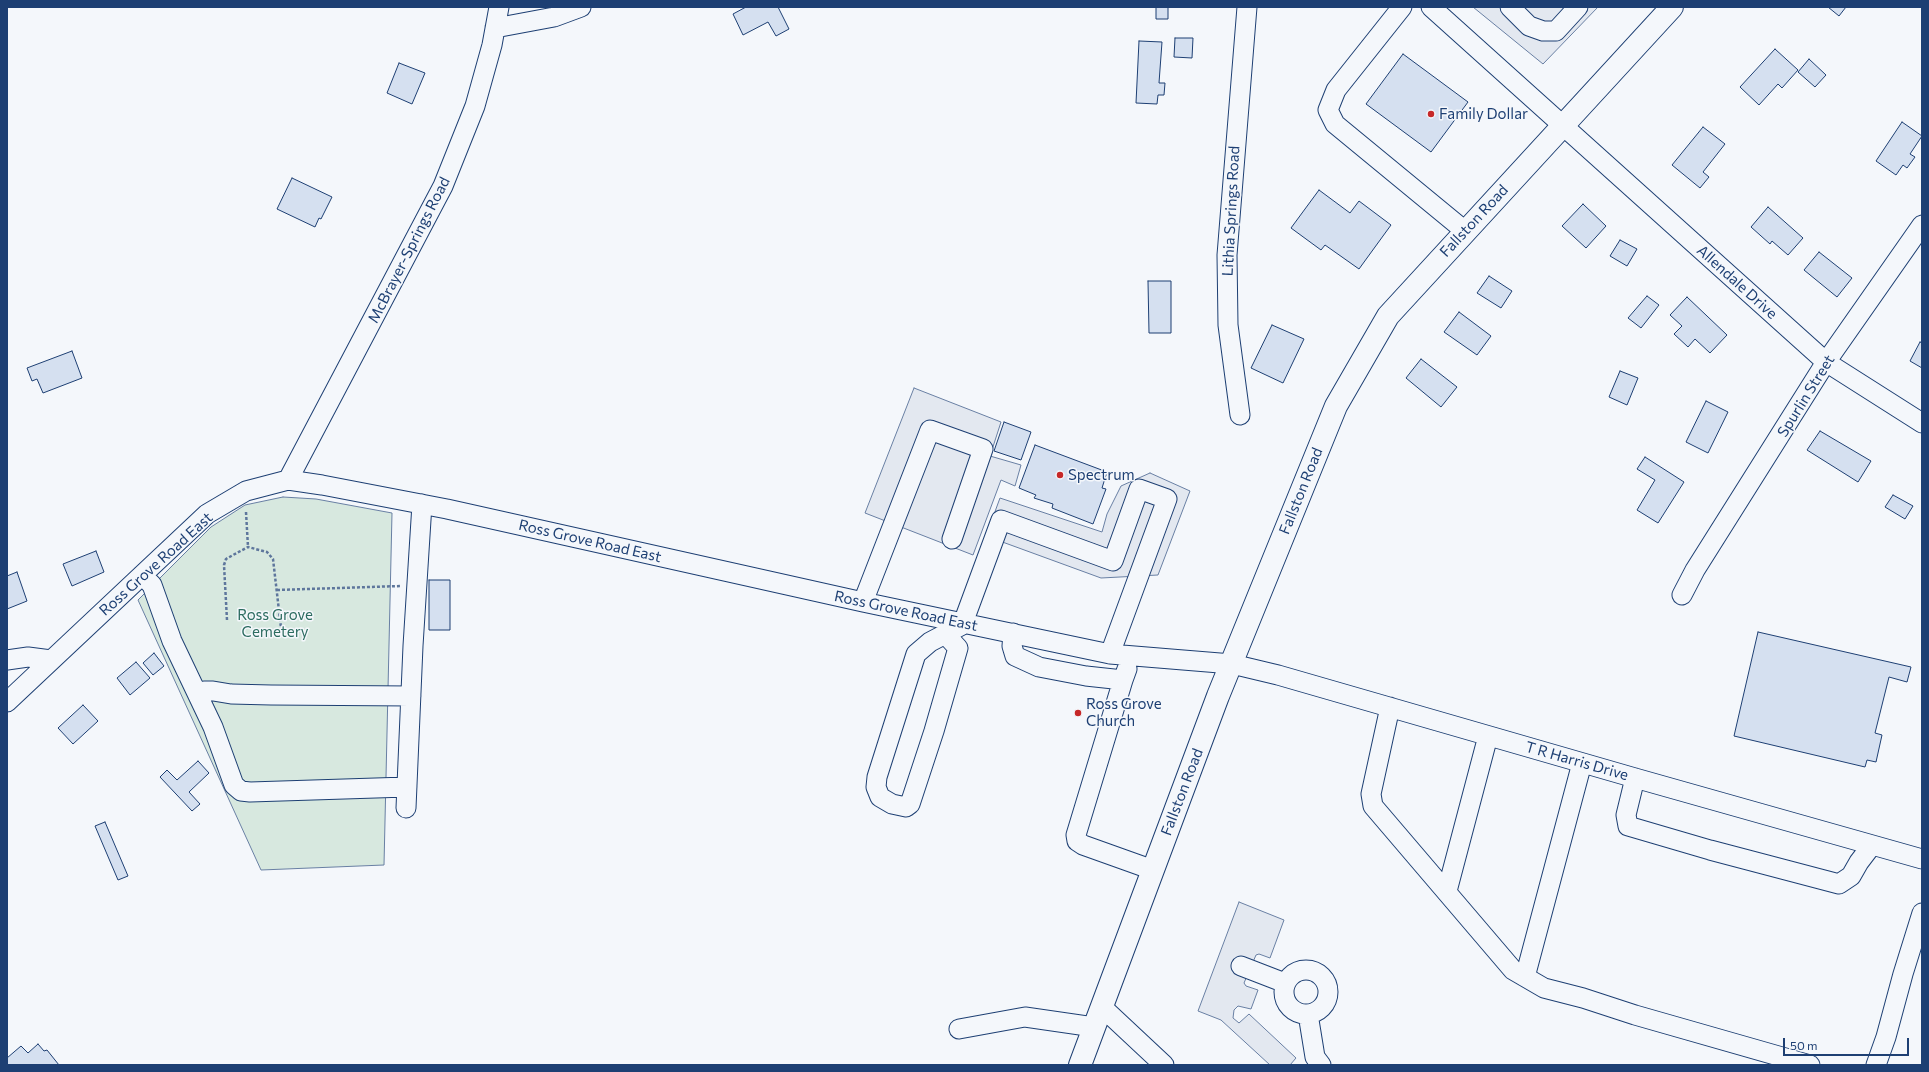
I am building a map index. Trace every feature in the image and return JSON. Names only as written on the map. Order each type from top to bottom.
[{"type":"main road","name":"Fallston Road","points":[[1080,1065],[1218,696],[1336,406],[1388,316],[1672,7]]},
{"type":"street","name":"McBrayer-Springs Road","points":[[288,480],[443,186],[476,106],[499,7]]},
{"type":"street","points":[[495,28],[554,17],[581,7]]},
{"type":"street","name":"Lithia Springs Road","points":[[1240,415],[1228,325],[1227,255],[1247,7]]},
{"type":"street","points":[[1402,7],[1336,90],[1328,110],[1335,124],[1465,231]]},
{"type":"street","points":[[1431,7],[1563,127]]},
{"type":"street","points":[[1510,7],[1529,26],[1543,31],[1556,31],[1578,7]]},
{"type":"street","name":"Allendale Drive","points":[[1563,127],[1826,362],[1922,423]]},
{"type":"street","name":"Spurlin Street","points":[[1682,595],[1694,570],[1826,362],[1922,225]]},
{"type":"street","points":[[863,602],[930,430],[983,449],[952,539]]},
{"type":"street","name":"Ross Grove Road East","points":[[7,702],[207,514],[246,491],[288,480],[422,504],[863,602],[1110,654],[1232,664]]},
{"type":"street","points":[[1110,654],[1167,499],[1139,489],[1112,561]]},
{"type":"street","points":[[406,808],[422,504]]},
{"type":"street","points":[[952,641],[930,642],[916,654],[877,777],[876,787],[880,798],[892,804],[906,807],[910,804],[952,641],[964,623],[1001,520],[1140,572]]},
{"type":"street","points":[[142,575],[152,585],[172,641],[213,727],[228,773],[234,785],[241,791],[407,787]]},
{"type":"street","points":[[1013,633],[1012,646],[1015,656],[1038,667],[1086,676],[1123,680]]},
{"type":"street","points":[[1131,656],[1076,835],[1077,841],[1083,845],[1153,870]]},
{"type":"street","points":[[7,660],[28,657],[51,660]]},
{"type":"street","name":"T R Harris Drive","points":[[1232,664],[1278,675],[1582,763],[1922,858]]},
{"type":"street","points":[[198,694],[204,691],[213,691],[230,694],[411,696]]},
{"type":"street","points":[[1390,707],[1370,794],[1373,806],[1513,970],[1544,988],[1584,998],[1635,1015],[1810,1065]]},
{"type":"street","points":[[1447,891],[1488,736]]},
{"type":"street","points":[[1524,977],[1582,763]]},
{"type":"street","points":[[1635,778],[1626,815],[1628,826],[1710,850],[1839,884],[1852,876],[1859,862],[1872,845]]},
{"type":"street","points":[[1876,1065],[1886,1037],[1903,974],[1922,913]]},
{"type":"street","points":[[1241,966],[1285,983]]},
{"type":"street","points":[[1303,970],[1314,971],[1320,975],[1326,981],[1328,988],[1326,1001],[1316,1012],[1308,1014],[1295,1011],[1289,1006],[1284,992],[1285,983],[1296,972],[1303,970]]},
{"type":"street","points":[[1102,1007],[1164,1065]]},
{"type":"street","points":[[1308,1014],[1317,1062]]},
{"type":"street","points":[[959,1029],[1025,1017],[1094,1027]]},
{"type":"path","points":[[245,505],[248,547]]},
{"type":"path","points":[[227,620],[224,565],[226,559],[248,547],[267,552],[273,558],[281,628]]},
{"type":"path","points":[[277,590],[391,586]]},
{"type":"green space","name":"Ross Grove Cemetery","points":[[283,497],[316,499],[392,513],[384,865],[261,870],[138,600],[211,527],[245,505]]},
{"type":"shaded area","points":[[1473,7],[1598,7],[1543,64]]},
{"type":"shaded area","points":[[914,388],[1001,422],[990,456],[1021,465],[1015,486],[1001,480],[973,555],[865,513]]},
{"type":"shaded area","points":[[1150,473],[1190,491],[1158,575],[1101,578],[986,536],[1000,498],[1102,532],[1107,514],[1121,486]]},
{"type":"shaded area","points":[[1239,902],[1284,920],[1270,958],[1259,954],[1256,955],[1244,983],[1246,986],[1258,990],[1251,1009],[1238,1006],[1234,1010],[1233,1018],[1239,1023],[1249,1014],[1296,1058],[1290,1065],[1270,1065],[1221,1020],[1198,1011]]},
{"type":"building","points":[[746,7],[778,7],[789,29],[776,36],[768,22],[743,35],[733,14]]},
{"type":"building","points":[[1156,7],[1168,7],[1168,19],[1156,19]]},
{"type":"building","points":[[1828,7],[1846,7],[1839,16]]},
{"type":"building","points":[[1175,38],[1193,38],[1192,58],[1174,57]]},
{"type":"building","points":[[1139,41],[1162,42],[1159,83],[1165,83],[1164,95],[1158,95],[1157,104],[1136,103]]},
{"type":"building","points":[[1775,49],[1798,70],[1782,88],[1778,84],[1759,105],[1740,87]]},
{"type":"building","points":[[1403,54],[1468,102],[1431,152],[1366,104]]},
{"type":"building","points":[[1809,59],[1826,75],[1815,87],[1798,72]]},
{"type":"building","points":[[399,63],[425,73],[412,104],[387,93]]},
{"type":"building","points":[[1902,122],[1922,136],[1910,154],[1915,157],[1907,168],[1903,165],[1896,175],[1876,161]]},
{"type":"building","points":[[1703,127],[1725,144],[1703,172],[1709,177],[1700,188],[1672,165]]},
{"type":"building","points":[[292,178],[332,197],[321,219],[319,218],[315,227],[277,209]]},
{"type":"building","points":[[1319,190],[1350,213],[1359,201],[1391,225],[1359,269],[1325,245],[1321,250],[1291,228]]},
{"type":"building","points":[[1583,204],[1606,226],[1586,248],[1562,226]]},
{"type":"building","points":[[1768,207],[1803,238],[1788,255],[1772,241],[1770,244],[1751,227]]},
{"type":"building","points":[[1620,240],[1637,249],[1627,266],[1610,256]]},
{"type":"building","points":[[1819,252],[1852,278],[1837,297],[1804,270]]},
{"type":"building","points":[[1489,276],[1512,291],[1501,308],[1477,293]]},
{"type":"building","points":[[1148,281],[1171,281],[1171,333],[1149,333]]},
{"type":"building","points":[[1647,296],[1659,305],[1641,328],[1628,318]]},
{"type":"building","points":[[1687,297],[1727,335],[1710,353],[1695,339],[1688,347],[1674,334],[1682,326],[1670,315]]},
{"type":"building","points":[[1459,312],[1491,336],[1477,355],[1444,332]]},
{"type":"building","points":[[1272,325],[1304,339],[1283,383],[1251,368]]},
{"type":"building","points":[[1920,342],[1922,343],[1922,368],[1910,361]]},
{"type":"building","points":[[72,351],[82,378],[43,393],[37,379],[32,381],[27,368]]},
{"type":"building","points":[[1421,359],[1457,387],[1441,407],[1406,378]]},
{"type":"building","points":[[1620,371],[1638,378],[1627,405],[1609,397]]},
{"type":"building","points":[[1706,401],[1728,412],[1708,453],[1686,442]]},
{"type":"building","points":[[1004,422],[1031,432],[1021,460],[994,451]]},
{"type":"building","points":[[1820,431],[1871,461],[1858,482],[1807,450]]},
{"type":"building","points":[[1035,445],[1107,472],[1102,488],[1106,489],[1093,524],[1052,508],[1053,504],[1034,498],[1036,495],[1019,488]]},
{"type":"building","points":[[1645,457],[1684,482],[1658,523],[1637,510],[1655,480],[1637,469]]},
{"type":"building","points":[[1893,495],[1913,506],[1905,519],[1885,507]]},
{"type":"building","points":[[96,551],[104,572],[72,586],[63,564]]},
{"type":"building","points":[[17,572],[27,601],[7,609],[7,576]]},
{"type":"building","points":[[429,580],[450,580],[450,630],[429,630]]},
{"type":"building","points":[[1758,632],[1911,667],[1907,682],[1889,677],[1875,733],[1882,735],[1876,762],[1867,760],[1865,767],[1734,736]]},
{"type":"building","points":[[154,653],[164,666],[153,675],[143,663]]},
{"type":"building","points":[[136,662],[150,678],[130,695],[117,678]]},
{"type":"building","points":[[83,705],[98,721],[73,744],[58,728]]},
{"type":"building","points":[[198,761],[209,773],[189,792],[200,804],[192,811],[160,777],[167,770],[177,780]]},
{"type":"building","points":[[105,822],[128,876],[118,880],[95,826]]},
{"type":"building","points":[[38,1044],[44,1051],[47,1050],[59,1065],[7,1065],[7,1058],[21,1046],[28,1053]]},
{"type":"place","name":"Family Dollar","points":[[1431,114]]},
{"type":"place","name":"Spectrum","points":[[1060,475]]},
{"type":"place","name":"Ross Grove Church","points":[[1078,713]]}]
